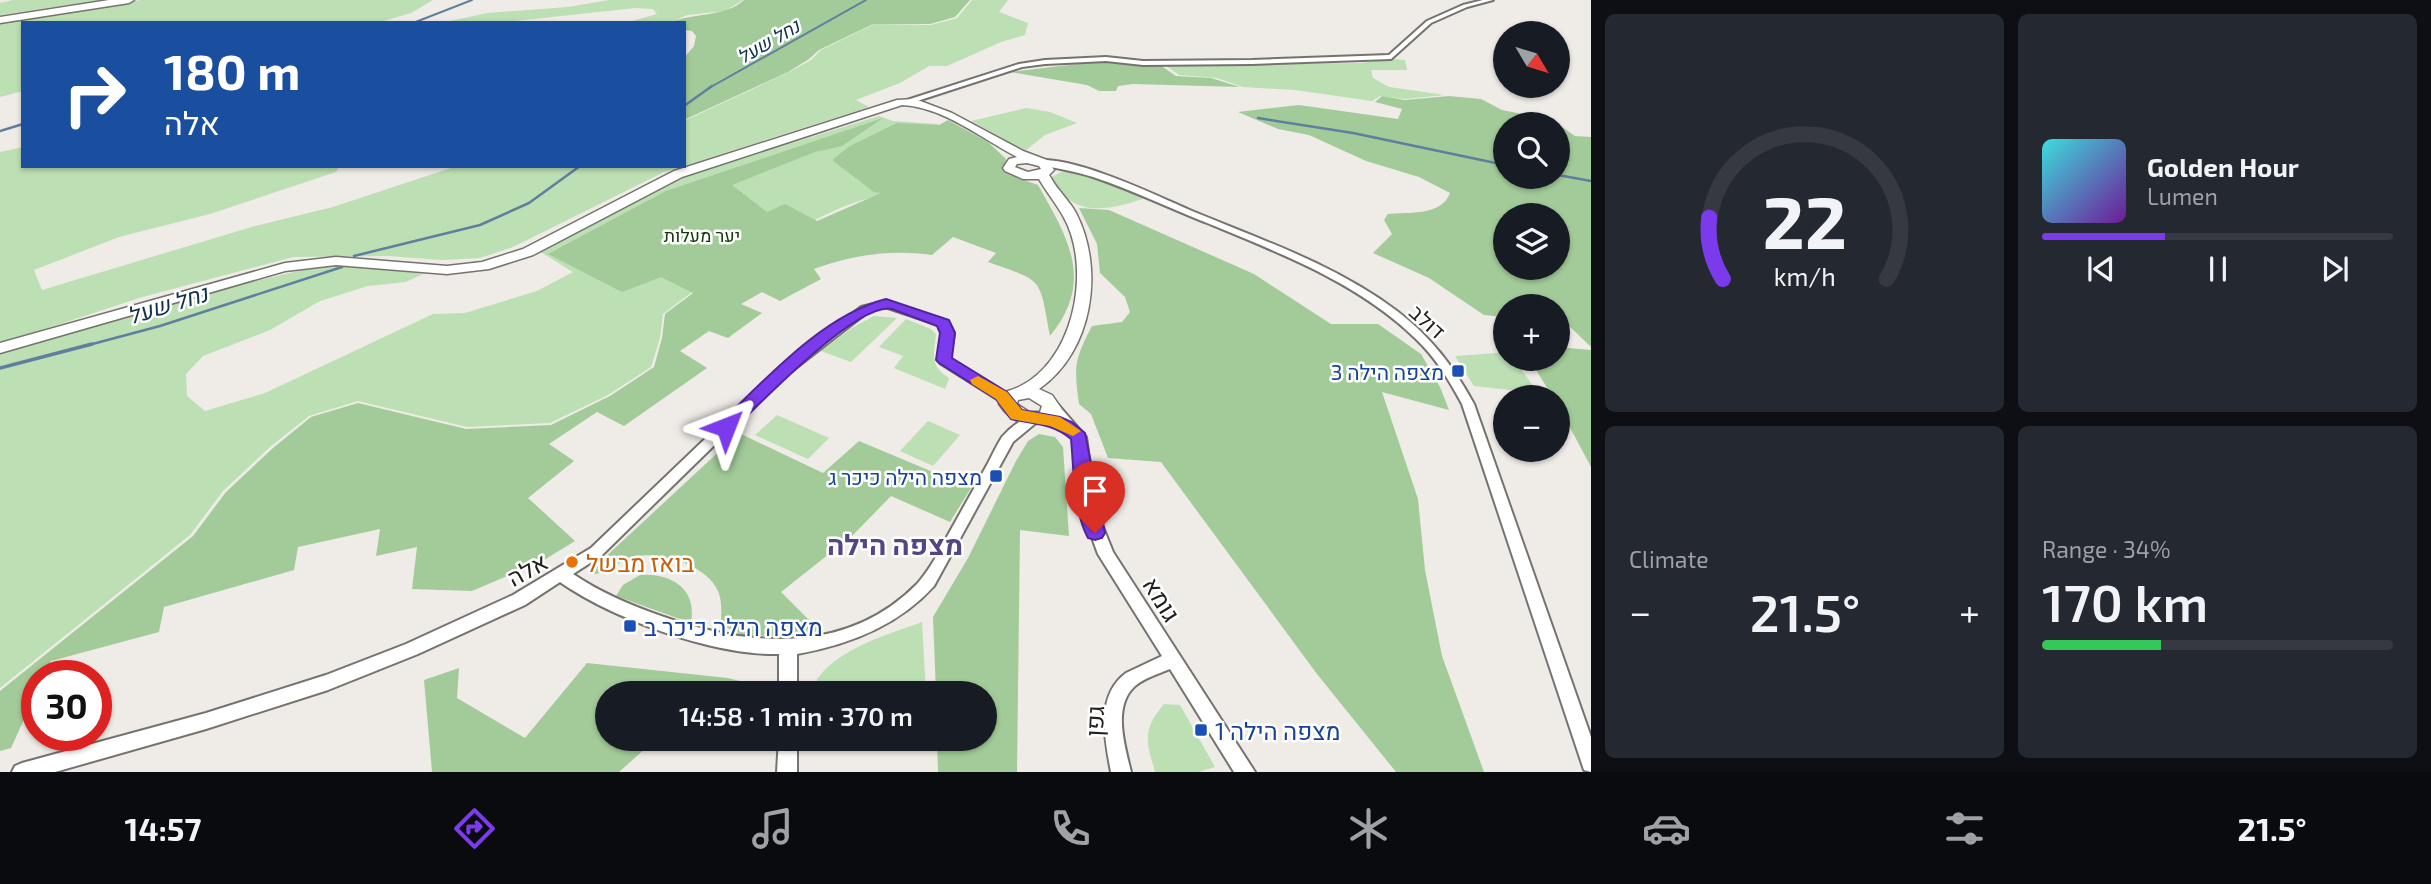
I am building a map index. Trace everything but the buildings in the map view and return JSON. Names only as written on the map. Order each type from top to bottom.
[{"type":"highway","points":[[0,18],[106,0]]},
{"type":"highway","points":[[0,18],[129,0]]},
{"type":"main road","points":[[0,348],[206,287],[285,267],[335,261],[447,270],[484,265],[528,252],[678,174],[908,101],[961,122],[1009,156],[1043,170],[1076,228],[1086,276],[1080,312],[1067,344],[1046,382],[1042,410]]},
{"type":"main road","points":[[1009,156],[1009,168],[1012,172],[1024,175],[1043,170]]},
{"type":"main road","points":[[1014,400],[1039,383],[1052,369]]},
{"type":"main road","points":[[1014,400],[1042,410]]},
{"type":"main road","points":[[1014,400],[1017,415],[1042,410]]},
{"type":"street","points":[[908,101],[1014,67],[1045,62],[1094,59],[1252,62],[1391,57],[1429,22],[1465,6],[1490,0]]},
{"type":"street","name":"דולב","points":[[1043,170],[1073,167],[1277,249],[1328,274],[1406,325],[1444,363],[1468,404],[1591,764]]},
{"type":"street","name":"אלה","points":[[22,772],[217,718],[328,682],[466,625],[562,575],[621,531],[779,375],[833,330],[865,309],[886,304],[944,323],[948,333],[944,360],[1002,396],[1014,400]]},
{"type":"street","points":[[562,575],[610,604],[690,634],[750,647],[788,648],[820,644],[869,625],[922,590],[934,574],[1008,439],[1014,400]]},
{"type":"street","points":[[1008,439],[1042,410]]},
{"type":"street","name":"גומא","points":[[1042,410],[1079,437],[1089,510],[1095,533],[1105,554],[1245,772]]},
{"type":"street","points":[[788,648],[788,681]]},
{"type":"street","name":"גפן","points":[[1121,772],[1113,732],[1116,702],[1125,684],[1140,673],[1172,660]]},
{"type":"street","points":[[787,772],[788,751]]},
{"type":"green space","points":[[13,0],[100,0],[0,15],[0,3]]},
{"type":"green space","points":[[141,0],[433,0],[411,13],[384,21],[21,21],[21,92],[0,97],[0,22]]},
{"type":"green space","points":[[609,0],[743,0],[725,11],[687,15],[674,21],[632,21],[657,14],[653,9],[635,8],[515,21],[450,21],[488,13],[568,7]]},
{"type":"green space","points":[[744,0],[970,0],[955,17],[930,24],[873,24],[819,50],[788,72],[686,119],[686,56],[694,46],[696,36],[692,31],[686,30],[686,21],[674,21],[719,12]]},
{"type":"green space","points":[[972,0],[1008,0],[999,12],[1028,23],[1025,35],[1001,42],[947,66],[929,66],[900,83],[856,100],[869,107],[686,165],[686,120],[789,72],[811,60],[821,50],[874,24],[931,25],[957,18]]},
{"type":"green space","points":[[1405,60],[1407,70],[1371,70],[1373,78],[1389,87],[1445,95],[1405,99],[1380,96],[1372,101],[1295,90],[1243,87],[1217,78],[1179,75],[1165,65],[1361,63]]},
{"type":"green space","points":[[1103,61],[1160,65],[1176,76],[1211,78],[1240,87],[1133,84],[1118,86],[1116,91],[1099,91],[1087,85],[1010,72]]},
{"type":"green space","points":[[1382,96],[1405,100],[1449,96],[1481,99],[1512,112],[1493,112],[1493,189],[1570,189],[1570,132],[1575,136],[1591,137],[1591,347],[1570,327],[1570,294],[1493,294],[1493,316],[1484,315],[1429,278],[1373,253],[1392,234],[1384,220],[1388,214],[1432,209],[1440,206],[1450,193],[1419,177],[1366,161],[1309,135],[1278,129],[1238,112],[1299,105],[1398,119],[1402,109],[1375,102]]},
{"type":"green space","points":[[1026,108],[1050,112],[1077,123],[1045,135],[1025,151],[971,121]]},
{"type":"green space","name":"יער מעלות","points":[[879,116],[893,121],[937,124],[966,144],[898,187],[815,220],[704,284],[663,314],[660,338],[651,367],[608,395],[550,423],[467,427],[358,401],[309,416],[270,447],[223,491],[190,535],[35,660],[21,660],[21,671],[0,688],[0,353],[184,298],[323,265],[375,267],[423,274],[406,282],[368,286],[320,301],[270,330],[203,356],[186,374],[187,396],[205,411],[265,393],[433,314],[465,313],[537,291],[573,272],[539,251],[661,186]]},
{"type":"green space","name":"יער מעלות","points":[[883,118],[842,146],[815,152],[732,185],[767,212],[785,204],[817,221],[881,193],[874,192],[832,160],[850,146],[897,123],[939,125],[948,120],[988,142],[1006,159],[1010,175],[1038,185],[1067,242],[1074,278],[1071,297],[1064,316],[1050,336],[1044,302],[1036,284],[1020,274],[988,262],[996,253],[953,237],[932,255],[872,255],[814,269],[821,279],[780,301],[762,292],[741,304],[762,313],[728,338],[709,331],[680,351],[707,368],[624,426],[597,412],[549,444],[574,461],[528,498],[575,541],[544,560],[472,591],[412,589],[417,547],[376,556],[380,529],[298,547],[294,570],[164,607],[159,632],[55,660],[39,660],[193,536],[226,492],[311,417],[358,403],[466,429],[551,425],[610,396],[654,367],[665,314],[693,293],[661,277],[622,292],[548,254],[666,191]]},
{"type":"green space","points":[[21,147],[21,168],[338,168],[336,172],[210,214],[119,237],[34,270],[42,290],[255,226],[333,207],[451,168],[677,168],[513,247],[480,258],[441,260],[388,256],[293,257],[139,298],[0,344],[0,152]]},
{"type":"green space","points":[[1065,170],[1110,183],[1145,198],[1105,208],[1081,206],[1060,191],[1052,177]]},
{"type":"green space","points":[[1079,208],[1109,210],[1254,274],[1331,324],[1378,324],[1421,354],[1440,387],[1449,410],[1382,392],[1418,499],[1425,570],[1442,656],[1484,772],[1396,772],[1317,674],[1161,462],[1108,458],[1091,414],[1079,404],[1077,364],[1092,326],[1122,322],[1130,312],[1125,297],[1100,273],[1097,244]]},
{"type":"green space","points":[[874,316],[897,318],[851,362],[821,351],[852,328]]},
{"type":"green space","points":[[906,319],[931,329],[936,334],[934,359],[938,369],[949,378],[945,389],[894,368],[903,356],[879,347]]},
{"type":"green space","points":[[1570,348],[1591,350],[1591,467],[1570,428],[1570,385],[1545,385],[1537,371],[1570,371]]},
{"type":"green space","points":[[1493,353],[1493,371],[1522,371],[1532,385],[1493,385],[1493,388],[1474,386],[1455,356]]},
{"type":"green space","points":[[777,415],[829,438],[808,459],[755,435]]},
{"type":"green space","points":[[928,421],[960,435],[933,466],[900,451]]},
{"type":"green space","points":[[739,433],[823,473],[859,441],[971,488],[950,522],[891,496],[853,535],[781,592],[821,632],[797,637],[743,635],[721,625],[721,600],[716,586],[698,570],[673,559],[637,556],[608,570],[587,574]]},
{"type":"green space","points":[[1039,434],[1055,437],[1063,447],[1069,536],[1020,530],[1017,772],[938,772],[937,751],[997,751],[997,681],[936,681],[933,617],[968,558],[1028,441]]},
{"type":"green space","points":[[640,575],[662,577],[680,586],[690,601],[691,623],[616,596],[623,585]]},
{"type":"green space","points":[[922,622],[925,681],[817,681],[838,659],[894,632]]},
{"type":"green space","points":[[587,663],[740,681],[595,681],[595,751],[643,751],[619,772],[432,772],[424,680],[459,668],[457,698],[525,738]]},
{"type":"green space","points":[[21,674],[21,726],[11,748],[0,751],[0,691]]},
{"type":"green space","points":[[1164,704],[1180,705],[1215,767],[1199,772],[1155,772],[1148,736],[1152,722]]},
{"type":"waterway","points":[[418,21],[472,0]]},
{"type":"waterway","name":"נחל שעל","points":[[710,87],[866,0]]},
{"type":"waterway","name":"נחל שעל","points":[[686,105],[710,87]]},
{"type":"waterway","points":[[1258,118],[1353,133],[1493,162]]},
{"type":"waterway","points":[[0,131],[21,125]]},
{"type":"waterway","name":"נחל שעל","points":[[354,256],[480,225],[529,203],[577,168]]},
{"type":"waterway","points":[[1570,177],[1591,181]]},
{"type":"waterway","name":"נחל שעל","points":[[85,346],[160,326],[342,267]]},
{"type":"waterway","name":"נחל שעל","points":[[0,368],[92,344]]},
{"type":"slow traffic","points":[[978,380],[1002,396],[1017,415],[1054,421],[1073,431]]},
{"type":"place","name":"מצפה הילה 3","points":[[1458,371]]},
{"type":"place","name":"מצפה הילה כיכר ג","points":[[996,476]]},
{"type":"place","name":"בואז מבשל","points":[[572,562]]},
{"type":"place","name":"מצפה הילה כיכר ב","points":[[630,626]]},
{"type":"place","name":"מצפה הילה 1","points":[[1201,730]]},
{"type":"district","name":"מצפה הילה","points":[[895,544]]},
{"type":"route","points":[[726,427],[779,375],[833,330],[865,309],[886,304],[896,306],[944,323],[948,333],[944,360],[1002,396],[1017,415],[1054,421],[1066,426],[1079,437],[1089,510],[1095,533]]}]
